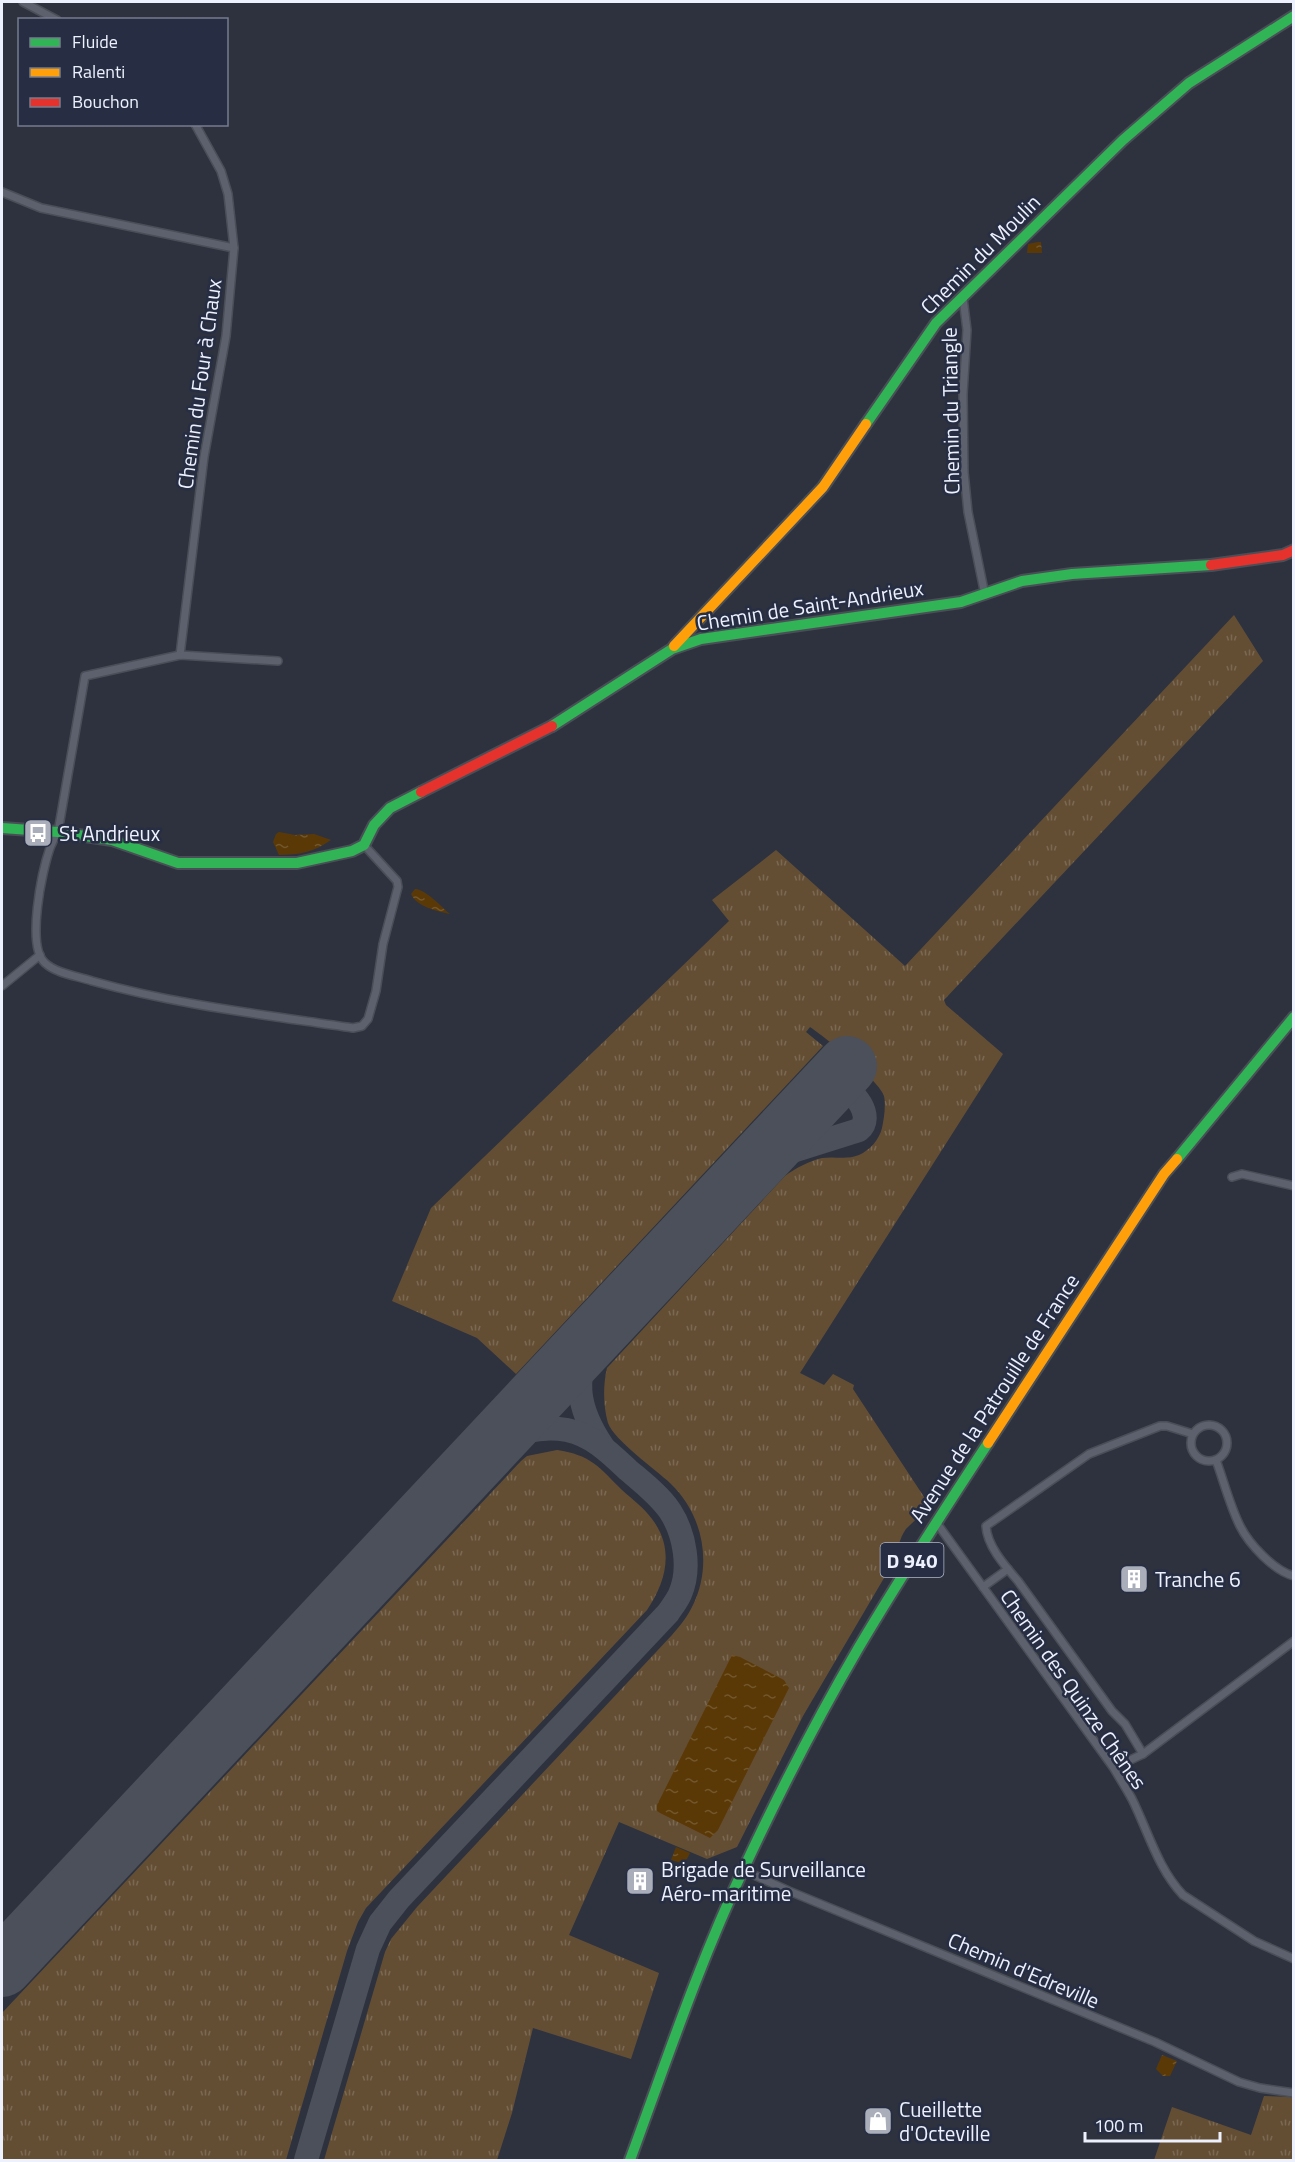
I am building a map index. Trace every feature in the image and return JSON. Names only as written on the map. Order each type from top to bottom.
[{"type":"street","points":[[23,2],[53,18]]},
{"type":"street","name":"Chemin du Moulin","points":[[672,649],[822,487],[936,323],[1123,140],[1189,83],[1293,16]]},
{"type":"street","name":"Chemin du Four à Chaux","points":[[180,655],[203,469],[226,336],[234,248],[228,194],[221,171],[196,126]]},
{"type":"street","points":[[2,192],[41,208],[234,248]]},
{"type":"street","name":"Chemin du Triangle","points":[[963,298],[967,330],[963,394],[964,472],[968,512],[984,595]]},
{"type":"street","name":"Chemin de Saint-Andrieux","points":[[364,845],[374,825],[390,808],[540,734],[672,649],[701,639],[962,602],[1022,581],[1062,575],[1224,564],[1282,555],[1293,550]]},
{"type":"street","points":[[2,828],[58,832],[112,840],[178,863],[297,863],[352,851],[364,845],[397,881],[398,887],[383,944],[376,991],[368,1019],[362,1026],[353,1028],[198,1005],[114,987],[59,971],[46,963],[40,955],[35,923],[40,888],[50,847],[58,832],[85,676],[180,655],[278,661]]},
{"type":"street","points":[[2,986],[40,955]]},
{"type":"street","name":"Avenue de la Patrouille de France","points":[[630,2160],[697,1978],[743,1870],[802,1750],[853,1657],[936,1522],[1164,1174],[1293,1017]]},
{"type":"street","points":[[1232,1177],[1242,1174],[1293,1186]]},
{"type":"street","points":[[1213,1425],[1221,1430],[1226,1438],[1225,1453],[1216,1460],[1206,1462],[1194,1455],[1190,1441],[1201,1426],[1213,1425]]},
{"type":"street","points":[[1143,1754],[1125,1724],[1112,1711],[1008,1569],[987,1537],[986,1526],[1089,1454],[1160,1426],[1193,1434]]},
{"type":"street","points":[[1216,1460],[1240,1527],[1262,1555],[1276,1567],[1293,1576]]},
{"type":"street","name":"Chemin des Quinze Chênes","points":[[936,1522],[1113,1767],[1132,1798],[1164,1869],[1176,1887],[1184,1895],[1254,1941],[1293,1959]]},
{"type":"street","points":[[983,1587],[1008,1569]]},
{"type":"street","points":[[1128,1761],[1143,1754],[1293,1641]]},
{"type":"street","name":"Chemin d'Edreville","points":[[743,1870],[1155,2042],[1239,2082],[1293,2093]]},
{"type":"green space","points":[[1234,615],[1263,661],[944,1000],[946,1005],[1003,1054],[800,1373],[824,1385],[833,1374],[854,1385],[853,1389],[930,1506],[903,1533],[894,1561],[803,1716],[737,1847],[707,1859],[619,1822],[569,1935],[659,1973],[631,2059],[533,2028],[512,2113],[497,2160],[324,2160],[385,1952],[391,1939],[417,1907],[672,1635],[689,1613],[699,1589],[703,1557],[697,1524],[681,1495],[612,1430],[606,1416],[604,1402],[607,1368],[785,1176],[817,1159],[854,1156],[870,1147],[879,1137],[882,1128],[884,1096],[863,1070],[810,1027],[806,1032],[823,1046],[516,1374],[477,1338],[392,1301],[431,1208],[729,921],[712,900],[776,850],[905,966]]},
{"type":"green space","points":[[557,1450],[578,1455],[594,1463],[652,1519],[664,1542],[666,1554],[659,1588],[647,1610],[366,1908],[347,1951],[286,2160],[2,2160],[2,2013],[521,1461],[527,1456]]},
{"type":"green space","points":[[1264,2096],[1293,2097],[1293,2160],[1154,2160],[1172,2107],[1251,2135]]},
{"type":"water","points":[[1041,242],[1042,253],[1027,253],[1028,244]]},
{"type":"water","points":[[279,832],[295,835],[314,834],[331,840],[306,852],[279,855],[273,842]]},
{"type":"water","points":[[415,889],[429,895],[450,914],[428,908],[418,902],[411,894]]},
{"type":"water","points":[[732,1655],[784,1680],[789,1688],[718,1830],[710,1838],[660,1813],[657,1811],[657,1805]]},
{"type":"water","points":[[676,1847],[690,1853],[687,1859],[678,1862],[671,1860]]},
{"type":"water","points":[[1162,2055],[1177,2061],[1170,2076],[1163,2076],[1156,2069]]},
{"type":"taxiway","points":[[750,1169],[767,1159],[859,1130],[865,1118],[861,1104],[845,1088],[837,1085],[825,1089]]},
{"type":"taxiway","points":[[596,1333],[583,1363],[580,1391],[587,1418],[603,1447]]},
{"type":"taxiway","points":[[306,2160],[368,1949],[380,1923],[399,1899],[668,1613],[679,1597],[683,1584],[685,1552],[679,1530],[670,1511],[650,1489],[600,1446],[576,1432],[537,1429],[517,1434],[489,1447]]},
{"type":"runway","points":[[2,1967],[847,1066]]},
{"type":"traffic: fast","points":[[866,424],[936,323],[1123,140],[1189,83],[1294,16]]},
{"type":"traffic: fast","points":[[552,726],[672,649],[701,639],[961,602],[1022,581],[1072,574],[1211,565]]},
{"type":"traffic: fast","points":[[2,828],[58,832],[112,840],[178,863],[297,863],[352,851],[364,845],[374,825],[390,808],[421,792]]},
{"type":"traffic: fast","points":[[1177,1159],[1294,1017]]},
{"type":"traffic: fast","points":[[630,2160],[712,1940],[785,1784],[859,1647],[922,1544],[988,1443]]},
{"type":"traffic: slow","points":[[674,646],[823,487],[866,424]]},
{"type":"traffic: slow","points":[[988,1443],[1164,1174],[1177,1159]]},
{"type":"traffic: jam","points":[[1211,565],[1283,555],[1294,550]]},
{"type":"traffic: jam","points":[[421,792],[552,726]]},
{"type":"place","name":"St Andrieux","points":[[38,833]]},
{"type":"place","name":"Tranche 6","points":[[1134,1579]]},
{"type":"place","name":"Brigade de Surveillance Aéro-maritime","points":[[640,1881]]},
{"type":"place","name":"Cueillette d'Octeville","points":[[878,2121]]}]
